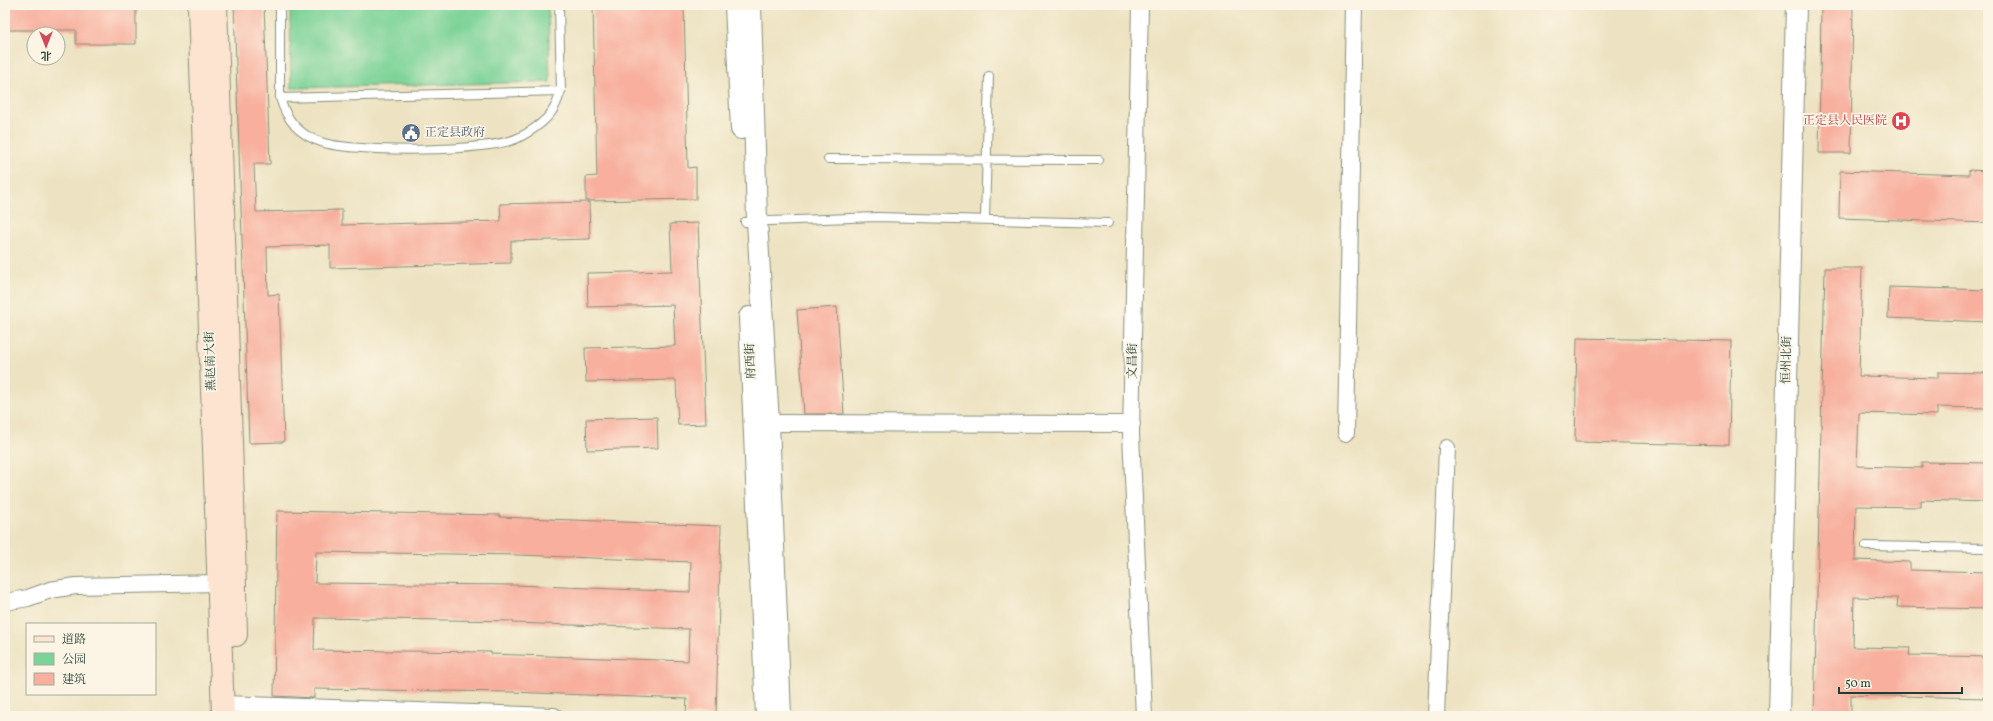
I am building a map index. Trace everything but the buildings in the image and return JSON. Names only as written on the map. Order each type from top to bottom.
[{"type":"main road","name":"燕赵南大街","points":[[199,5],[219,582],[230,710]]},
{"type":"main road","points":[[216,5],[233,492],[230,710]]},
{"type":"street","name":"府西街","points":[[735,5],[751,222],[761,423],[766,716]]},
{"type":"street","points":[[751,5],[751,222]]},
{"type":"street","name":"文昌街","points":[[1140,5],[1132,424],[1144,716]]},
{"type":"street","points":[[1346,433],[1354,5]]},
{"type":"street","name":"恒州北街","points":[[1779,716],[1796,5]]},
{"type":"street","points":[[781,716],[761,423],[1132,424]]},
{"type":"street","points":[[1436,716],[1447,448]]},
{"type":"street","points":[[5,602],[28,598],[50,590],[76,586],[219,582]]},
{"type":"street","points":[[230,710],[554,716]]},
{"type":"lane","points":[[280,5],[280,98],[284,112],[298,129],[321,142],[359,149],[448,149],[494,145],[518,138],[538,124],[554,110],[561,91],[559,5]]},
{"type":"lane","points":[[985,219],[989,76]]},
{"type":"lane","points":[[280,98],[561,91]]},
{"type":"lane","points":[[828,159],[1099,160]]},
{"type":"lane","points":[[751,222],[877,217],[1108,223]]},
{"type":"lane","points":[[1866,546],[1988,548]]},
{"type":"green space","points":[[290,5],[548,5],[550,82],[291,88]]},
{"type":"place","name":"正定县人民医院","points":[[1901,121]]},
{"type":"place","name":"正定县政府","points":[[411,133]]}]
